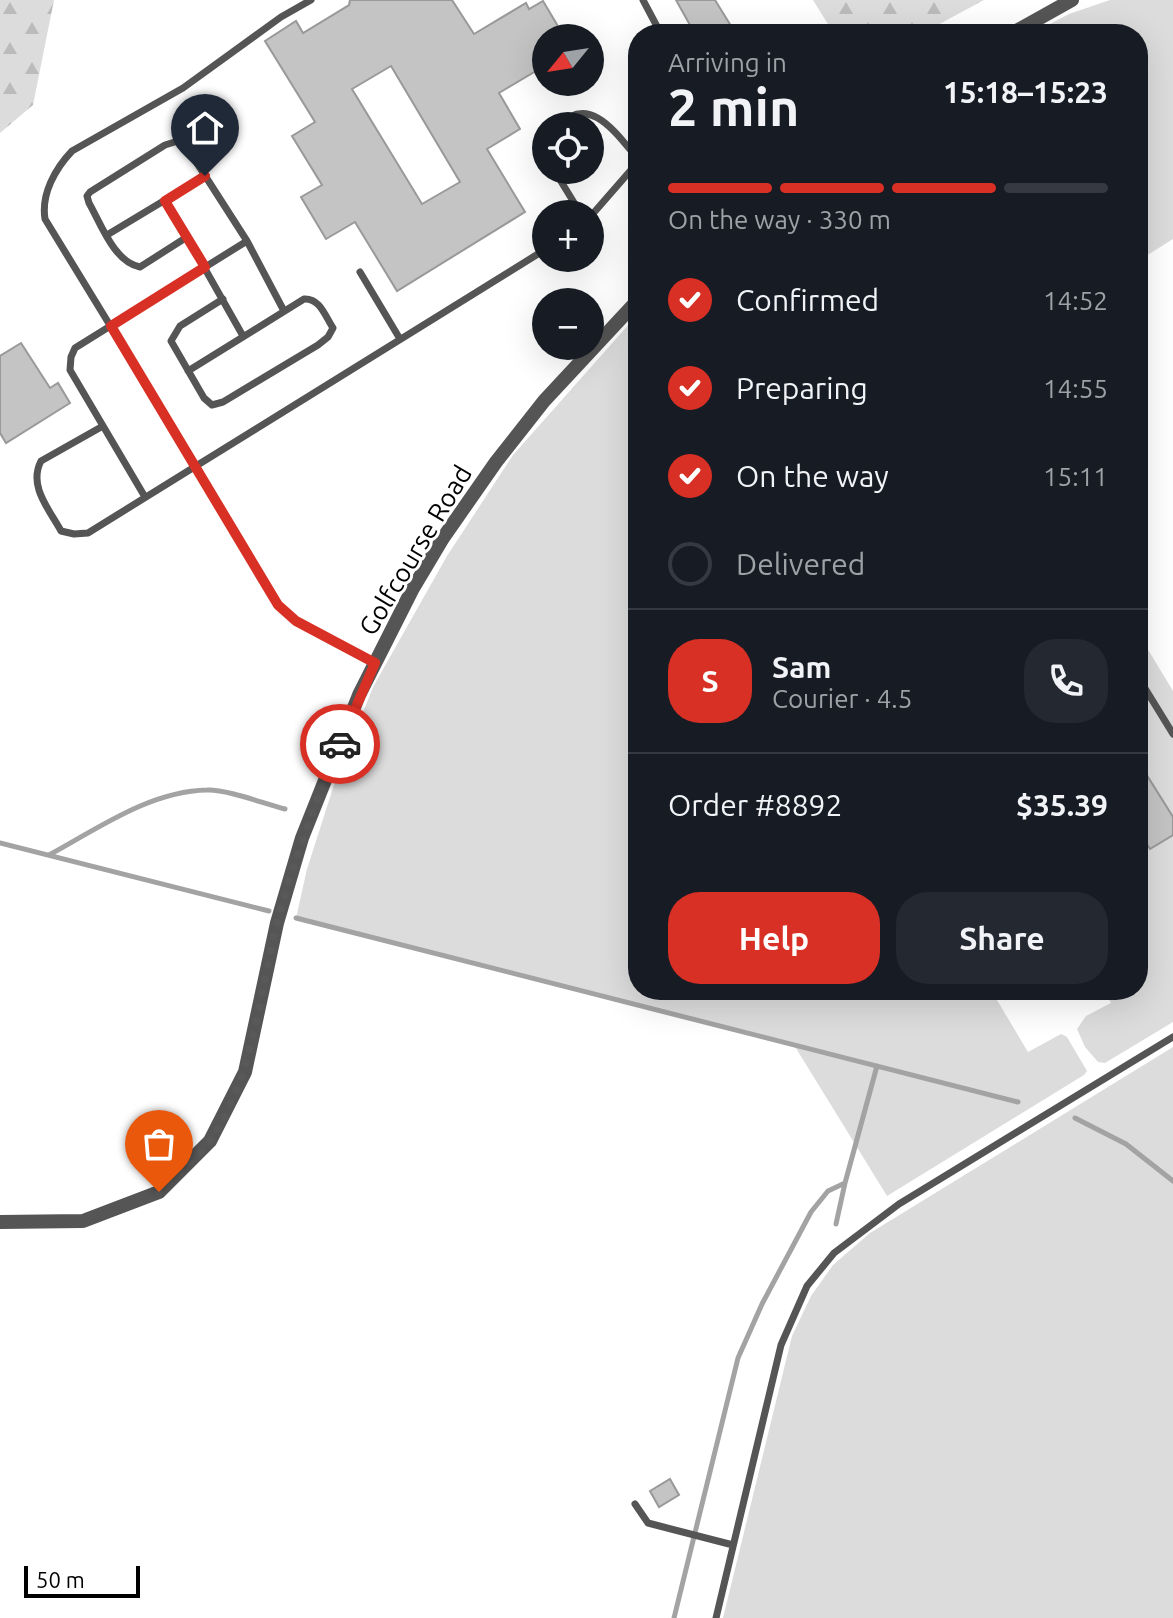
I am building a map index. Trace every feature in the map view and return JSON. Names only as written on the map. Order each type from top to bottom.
[{"type":"street","points":[[1029,24],[1072,0]]},
{"type":"street","name":"Golfcourse Road","points":[[0,1222],[83,1221],[159,1192],[210,1141],[245,1072],[277,923],[302,838],[359,695],[375,663],[443,538],[496,462],[544,401],[628,311]]},
{"type":"lane","points":[[311,0],[281,17],[183,88],[72,151],[58,166],[43,205],[45,219],[278,605],[285,613],[375,663]]},
{"type":"lane","points":[[643,0],[656,24]]},
{"type":"lane","points":[[604,123],[628,148]]},
{"type":"lane","points":[[187,237],[140,267],[132,266],[121,258],[87,196],[165,145],[178,141],[186,146],[247,241],[284,311]]},
{"type":"lane","points":[[604,201],[628,173]]},
{"type":"lane","points":[[107,235],[205,176]]},
{"type":"lane","points":[[165,201],[243,336]]},
{"type":"lane","points":[[145,497],[70,370],[71,357],[75,348],[247,241]]},
{"type":"lane","points":[[103,426],[41,461],[36,472],[35,484],[61,531],[88,533],[532,258]]},
{"type":"lane","points":[[360,272],[400,339]]},
{"type":"lane","points":[[188,371],[304,299],[317,302],[333,328],[318,345],[223,402],[212,405],[204,398],[188,371],[171,341],[180,326],[223,299]]},
{"type":"lane","points":[[1148,693],[1173,734]]},
{"type":"lane","points":[[716,1618],[781,1345],[807,1286],[834,1253],[899,1204],[1173,1037]]},
{"type":"lane","points":[[635,1504],[648,1523],[733,1545]]},
{"type":"green space","points":[[0,0],[54,0],[33,105],[0,133]]},
{"type":"green space","points":[[813,0],[984,0],[940,24],[828,24]]},
{"type":"green space","points":[[1110,0],[1173,0],[1173,239],[1148,255],[1148,24],[1050,24]]},
{"type":"green space","points":[[628,325],[628,1000],[997,1000],[1028,1052],[1061,1034],[1067,1037],[1087,1071],[1084,1075],[887,1196],[794,1045],[296,918],[307,869],[333,788],[373,687],[447,556],[513,455],[597,360],[604,360],[604,352]]},
{"type":"green space","points":[[1148,650],[1173,691],[1173,1022],[1105,1063],[1098,1062],[1085,1047],[1077,1029],[1086,1016],[1111,1003],[1109,1000],[1148,1000]]},
{"type":"green space","points":[[1173,1047],[1173,1618],[723,1618],[792,1336],[811,1296],[833,1265],[870,1233]]},
{"type":"building","points":[[350,0],[452,0],[474,34],[526,3],[529,9],[543,1],[557,24],[532,24],[532,73],[499,93],[520,129],[487,149],[525,212],[397,291],[355,222],[326,239],[301,197],[322,185],[292,136],[315,122],[265,41],[296,21],[303,33],[349,5]],"holes":[[[391,66],[460,182],[422,204],[352,89]]]},
{"type":"building","points":[[676,0],[715,0],[730,24],[689,24]]},
{"type":"building","points":[[21,343],[50,388],[58,383],[70,403],[6,443],[0,433],[0,356]]},
{"type":"building","points":[[1148,777],[1173,817],[1173,835],[1150,849]]},
{"type":"building","points":[[670,1479],[679,1495],[659,1507],[650,1491]]},
{"type":"waterway","points":[[49,855],[125,813],[186,792],[224,792],[285,809]]},
{"type":"waterway","points":[[0,843],[269,911]]},
{"type":"waterway","points":[[296,918],[1018,1102]]},
{"type":"waterway","points":[[674,1618],[738,1358],[762,1304],[811,1212],[828,1191],[845,1183],[877,1066]]},
{"type":"waterway","points":[[1075,1118],[1126,1144],[1173,1181]]},
{"type":"waterway","points":[[836,1224],[845,1183]]},
{"type":"way so far","points":[[159,1192],[210,1141],[245,1072],[277,923],[302,838],[340,744]]},
{"type":"route","points":[[205,176],[165,201],[205,267],[111,326],[278,605],[296,621],[375,663],[340,744]]}]
